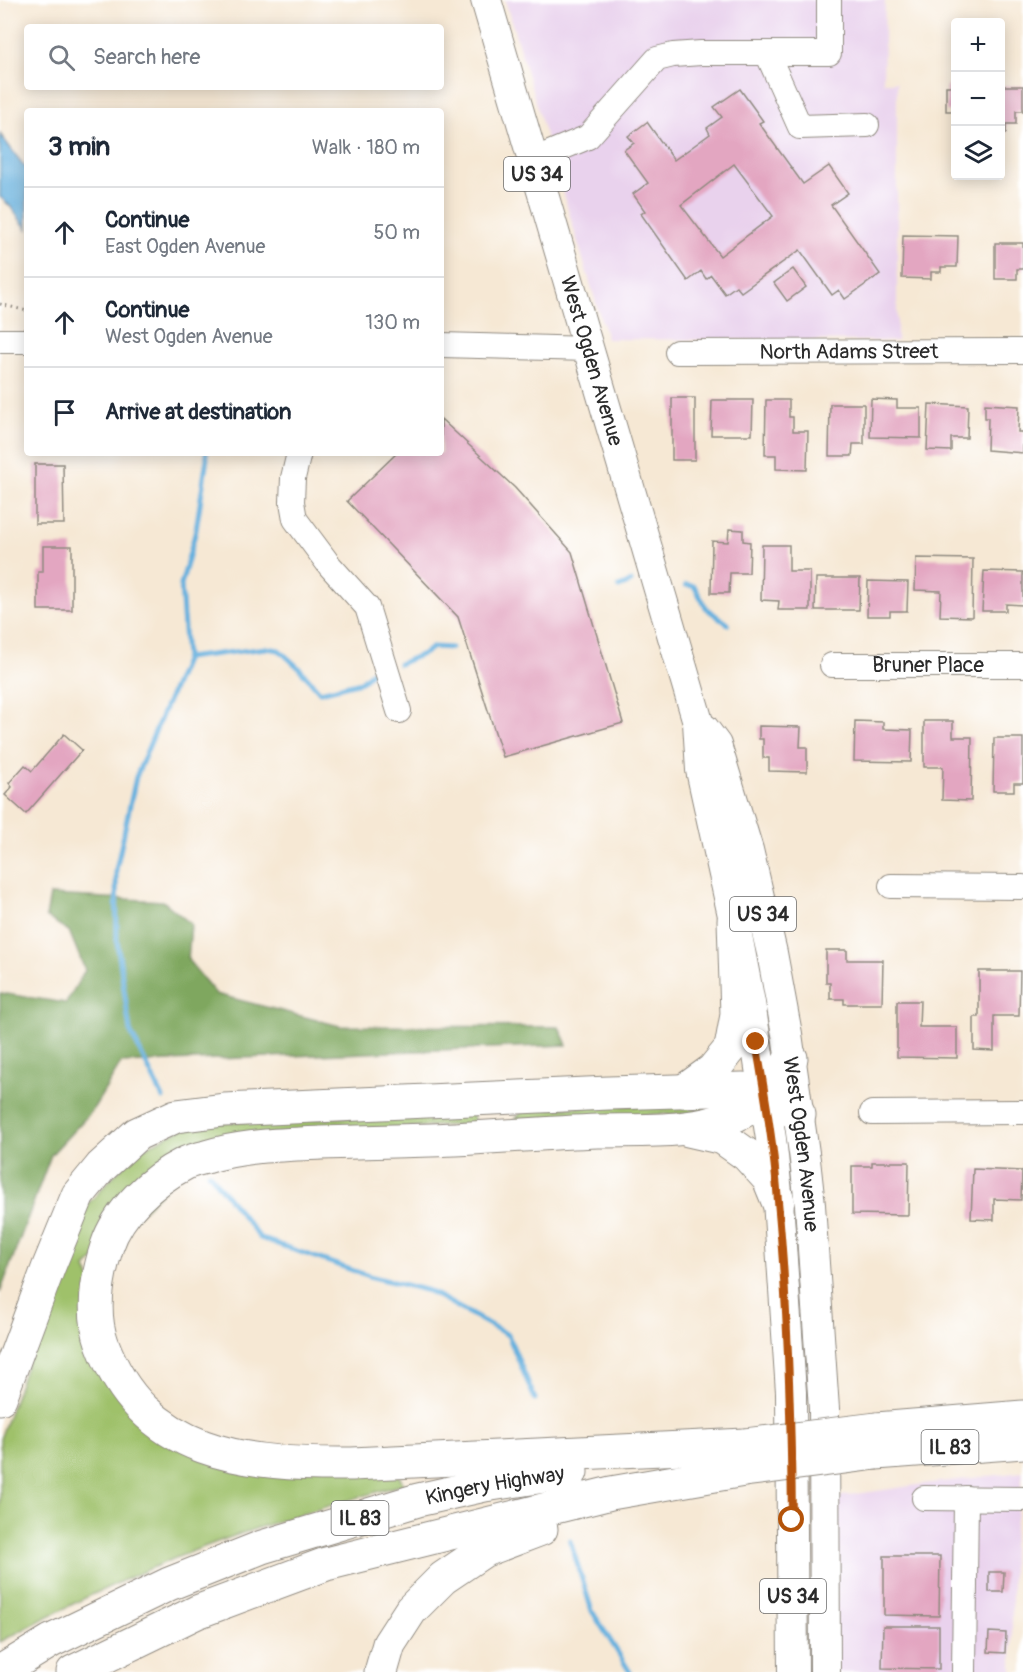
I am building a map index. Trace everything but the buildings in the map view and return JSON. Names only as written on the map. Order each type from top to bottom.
[{"type":"highway","points":[[684,1090],[714,1070],[731,1048],[737,1015],[734,920]]},
{"type":"highway","points":[[745,1458],[301,1464],[232,1456],[205,1448],[179,1436],[150,1415],[118,1379],[100,1336],[96,1304],[99,1270],[109,1240],[126,1212],[150,1186],[185,1163],[223,1151],[265,1145],[683,1129],[723,1120],[737,1114],[775,1083],[791,1058]]},
{"type":"highway","points":[[0,1398],[78,1195],[101,1167],[137,1134],[176,1116],[224,1110],[743,1089],[764,1094],[799,1114]]},
{"type":"highway","points":[[683,1129],[723,1137],[747,1155],[770,1179],[778,1201]]},
{"type":"highway","name":"Kingery Highway","points":[[0,1672],[51,1641],[169,1584],[262,1547],[418,1500],[485,1485],[745,1458],[877,1441],[1023,1417]]},
{"type":"highway","name":"Kingery Highway","points":[[877,1441],[1023,1442]]},
{"type":"highway","points":[[381,1672],[389,1644],[411,1610],[443,1578],[483,1551],[534,1531],[583,1517],[660,1503],[745,1458]]},
{"type":"highway","name":"Kingery Highway","points":[[73,1672],[197,1612],[326,1564],[745,1458]]},
{"type":"main road","name":"West Ogden Avenue","points":[[486,0],[698,722],[701,770],[734,920],[764,1094],[778,1201],[790,1392],[793,1672]]},
{"type":"main road","name":"West Ogden Avenue","points":[[698,722],[716,745],[748,850],[772,953],[799,1114],[810,1205],[824,1409],[825,1672]]},
{"type":"street","points":[[533,160],[588,138],[657,59],[673,55],[701,53],[829,53],[829,0]]},
{"type":"street","points":[[767,53],[800,127],[867,125]]},
{"type":"street","points":[[0,341],[24,341]]},
{"type":"street","points":[[444,345],[589,349]]},
{"type":"street","name":"North Adams Street","points":[[677,352],[1023,351]]},
{"type":"street","points":[[298,456],[293,478],[292,502],[295,519],[330,566],[367,607],[399,711]]},
{"type":"street","name":"Bruner Place","points":[[832,665],[1023,665]]},
{"type":"street","points":[[891,886],[1023,887]]},
{"type":"street","points":[[872,1113],[1023,1112]]},
{"type":"street","points":[[924,1498],[1023,1499]]},
{"type":"street","points":[[964,1672],[966,1498]]},
{"type":"path","points":[[0,304],[24,310]]},
{"type":"shaded area","points":[[505,0],[885,0],[883,82],[897,82],[897,341],[607,339]]},
{"type":"shaded area","points":[[1023,1472],[1012,1547],[1012,1672],[836,1672],[836,1497]]},
{"type":"green space","points":[[50,895],[163,901],[191,924],[188,960],[216,994],[340,1026],[559,1027],[567,1045],[121,1063],[92,1111],[51,1155],[0,1293],[0,993],[66,1003],[85,970],[69,931],[46,917]]},
{"type":"green space","points":[[706,1103],[709,1111],[696,1113],[515,1119],[525,1109]]},
{"type":"green space","points":[[472,1112],[475,1124],[216,1137],[86,1268],[146,1428],[398,1475],[404,1484],[287,1518],[201,1548],[64,1608],[0,1642],[0,1439],[65,1257],[87,1205],[137,1151],[192,1124]]},
{"type":"water","points":[[0,134],[24,166],[24,225],[0,197]]},
{"type":"waterway","points":[[163,1098],[130,1031],[117,941],[116,870],[136,777],[186,658],[181,585],[196,530],[207,456]]},
{"type":"waterway","points":[[619,587],[631,582]]},
{"type":"waterway","points":[[686,585],[694,586],[707,609],[728,624]]},
{"type":"waterway","points":[[399,664],[433,647],[451,648]]},
{"type":"waterway","points":[[186,658],[266,648],[279,650],[320,692],[361,682],[374,670]]},
{"type":"waterway","points":[[209,1173],[260,1238],[369,1276],[429,1291],[508,1335],[535,1399]]},
{"type":"waterway","points":[[570,1541],[592,1611],[630,1672]]},
{"type":"route","points":[[756,1042],[778,1201],[790,1392],[792,1520]]}]
